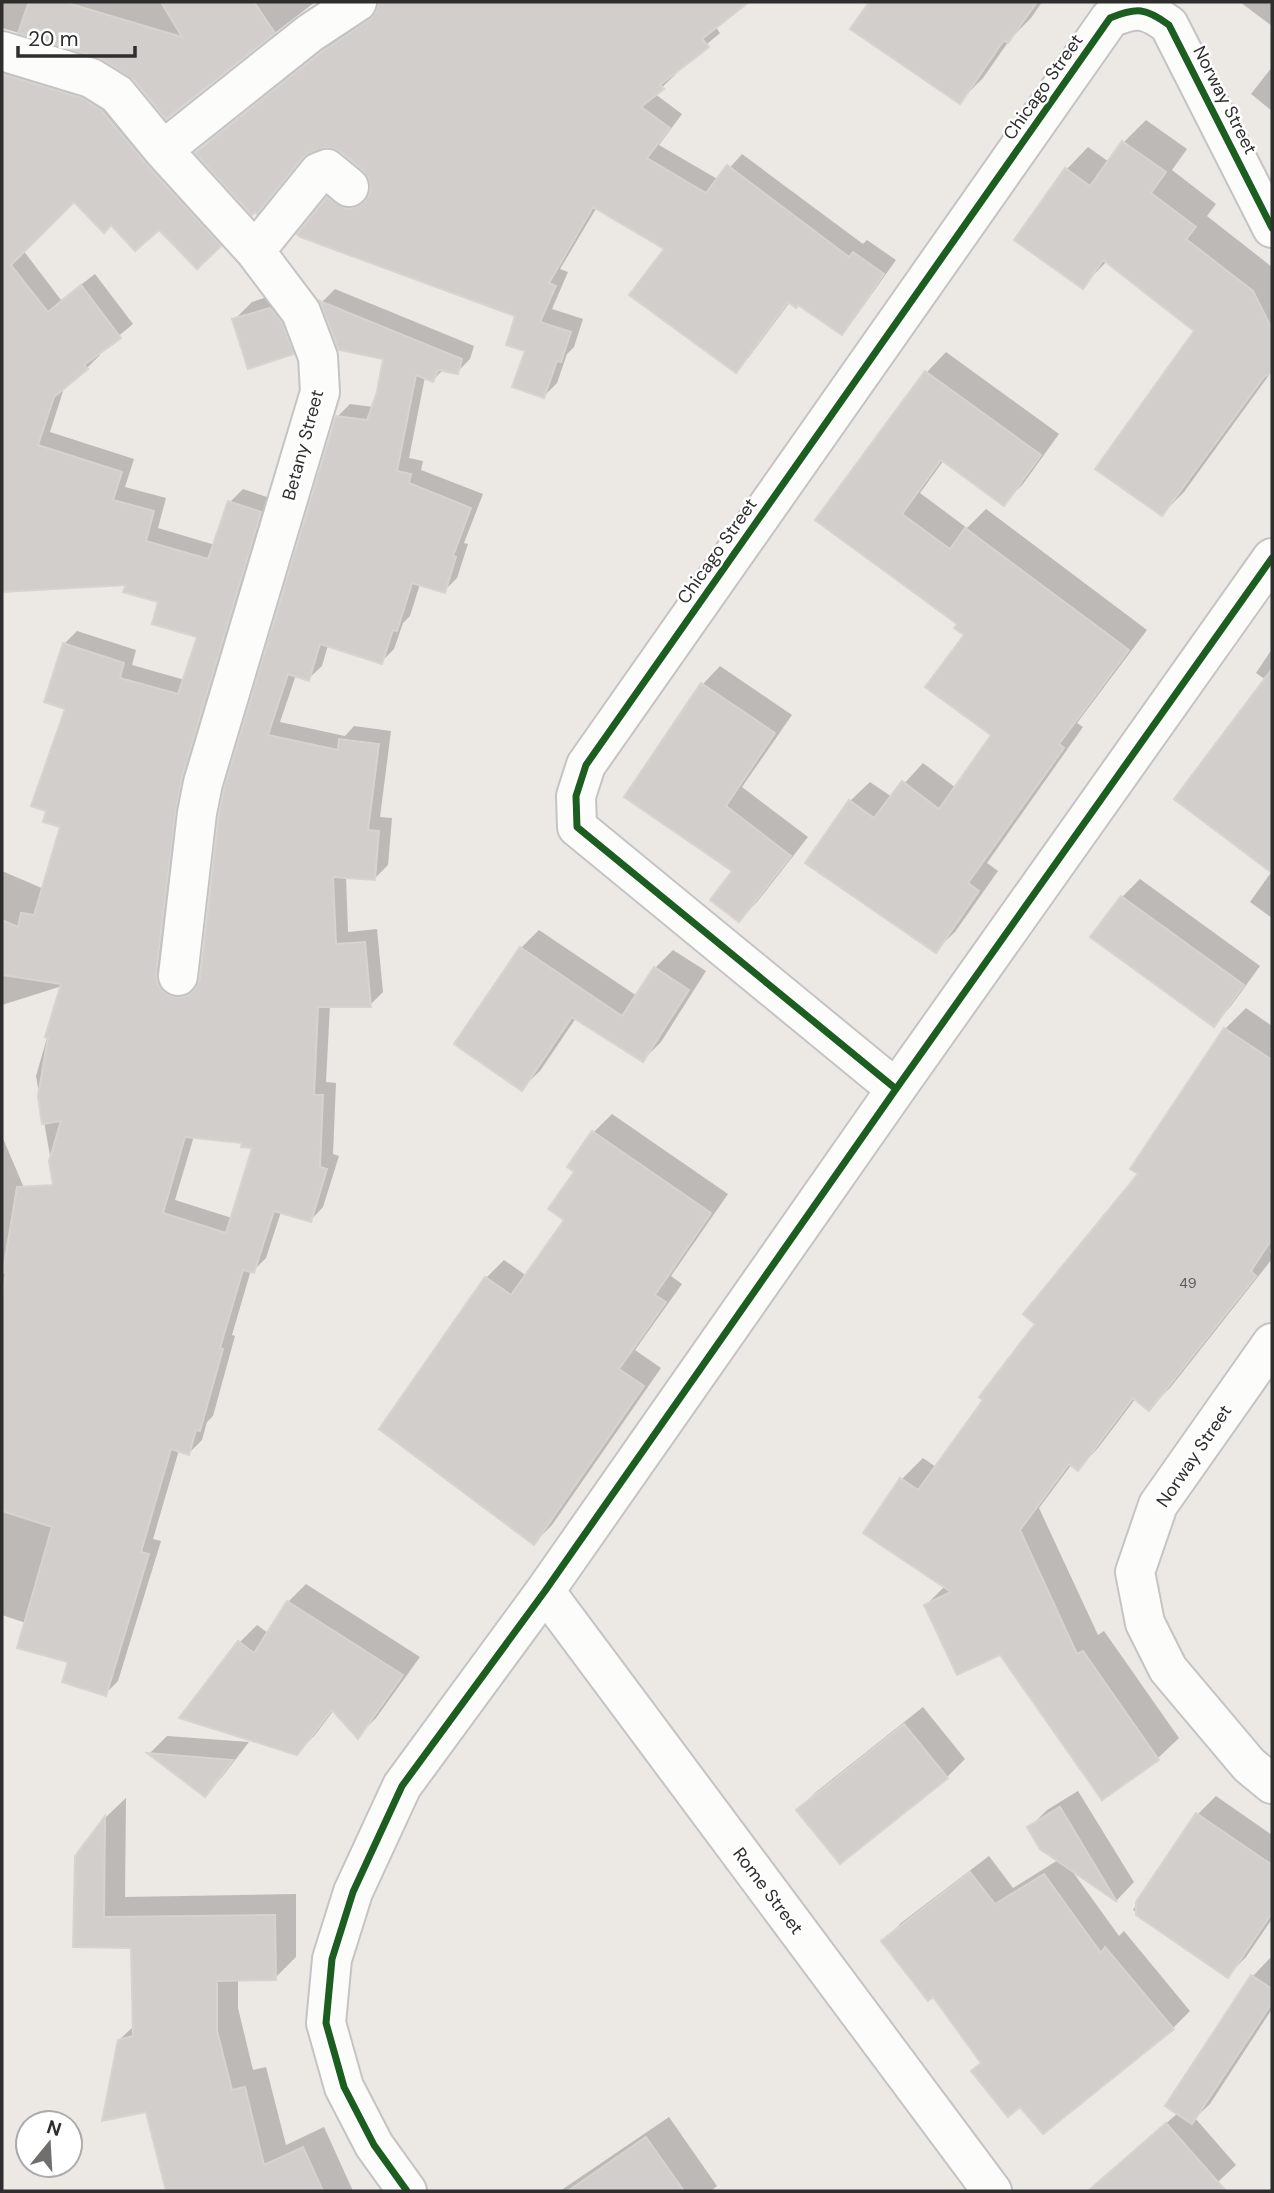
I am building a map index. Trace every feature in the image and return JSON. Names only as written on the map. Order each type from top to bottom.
[{"type":"street","points":[[163,149],[310,33],[357,2]]},
{"type":"street","name":"Chicago Street","points":[[896,1089],[577,827],[576,796],[586,765],[1111,18],[1136,10],[1151,12],[1169,25]]},
{"type":"street","name":"Norway Street","points":[[1169,25],[1272,228]]},
{"type":"street","name":"Betany Street","points":[[2,51],[91,78],[117,94],[255,251],[301,312],[318,357],[320,392],[203,783],[178,976]]},
{"type":"street","points":[[255,251],[319,172],[327,169],[349,187]]},
{"type":"street","points":[[407,2191],[374,2145],[344,2087],[326,2023],[332,1959],[353,1892],[402,1786],[545,1591],[1272,558]]},
{"type":"street","name":"Norway Street","points":[[1272,1343],[1158,1505],[1135,1572],[1145,1623],[1168,1669],[1249,1765],[1272,1784]]},
{"type":"street","name":"Rome Street","points":[[545,1591],[992,2191]]},
{"type":"building","points":[[29,2],[64,2],[182,37],[161,2],[254,2],[275,33],[166,119],[134,80],[102,59],[18,33]]},
{"type":"building","points":[[379,2],[749,2],[702,39],[709,47],[660,85],[664,89],[641,107],[670,128],[647,158],[706,193],[727,165],[849,257],[853,252],[884,274],[842,335],[798,305],[796,308],[788,302],[736,373],[629,295],[664,249],[593,207],[549,283],[556,286],[540,322],[571,332],[561,362],[557,361],[544,398],[512,387],[525,351],[506,345],[515,316],[297,234],[327,197],[346,209],[357,207],[366,200],[371,190],[369,179],[363,170],[341,152],[330,147],[311,152],[302,158],[257,214],[255,212],[252,215],[195,153],[323,51],[369,20],[376,12]]},
{"type":"building","points":[[869,2],[1037,2],[1008,43],[1004,40],[960,104],[850,29]]},
{"type":"building","points":[[2,74],[82,98],[102,111],[221,246],[197,269],[159,230],[135,251],[111,225],[104,233],[74,202],[11,265],[48,312],[81,285],[121,338],[84,365],[88,369],[54,397],[38,445],[122,472],[113,500],[154,511],[146,541],[208,559],[228,501],[261,512],[182,777],[156,973],[158,985],[166,994],[176,998],[187,996],[195,990],[200,979],[224,788],[336,416],[367,420],[377,392],[383,359],[339,350],[320,301],[462,359],[458,374],[438,370],[433,382],[416,375],[397,471],[411,474],[409,483],[471,508],[453,556],[456,557],[445,593],[412,583],[397,631],[393,630],[382,664],[320,644],[309,681],[288,674],[268,735],[338,750],[339,739],[379,744],[368,830],[379,831],[375,880],[333,877],[336,944],[365,942],[371,1007],[318,1007],[314,1095],[323,1095],[320,1167],[327,1169],[311,1222],[274,1211],[254,1273],[243,1270],[200,1431],[196,1430],[189,1455],[171,1449],[141,1552],[149,1554],[106,1696],[62,1682],[68,1662],[17,1648],[52,1527],[2,1511],[2,1297],[6,1273],[3,1272],[17,1187],[53,1185],[49,1161],[61,1121],[42,1124],[38,1096],[48,1038],[45,1037],[61,984],[2,975],[2,920],[18,927],[21,913],[34,915],[60,827],[43,822],[46,811],[31,806],[65,709],[44,702],[63,643],[124,663],[120,678],[178,694],[197,637],[152,624],[158,602],[123,592],[126,585],[2,592]],"holes":[[[185,1137],[242,1143],[241,1147],[252,1148],[226,1233],[163,1213]]]},
{"type":"building","points":[[1122,141],[1166,172],[1151,193],[1196,227],[1186,239],[1253,291],[1272,329],[1272,372],[1264,377],[1162,516],[1095,469],[1194,331],[1103,260],[1083,289],[1014,240],[1065,168],[1090,186]]},
{"type":"building","points":[[270,308],[282,323],[294,354],[248,369],[232,319]]},
{"type":"building","points":[[925,371],[1041,455],[1004,506],[941,460],[902,514],[950,549],[965,528],[1129,650],[1059,744],[1064,748],[968,883],[979,891],[936,953],[805,863],[849,800],[874,818],[902,781],[939,809],[991,735],[925,687],[964,635],[954,628],[957,624],[815,520]]},
{"type":"building","points":[[1272,669],[1272,873],[1174,799]]},
{"type":"building","points":[[701,683],[775,733],[726,806],[791,856],[739,922],[710,900],[732,871],[624,797]]},
{"type":"building","points":[[1121,896],[1244,985],[1214,1027],[1090,937]]},
{"type":"building","points":[[520,947],[622,1016],[654,967],[689,990],[643,1062],[572,1017],[522,1091],[454,1044]]},
{"type":"building","points":[[1224,1028],[1272,1060],[1272,1239],[1251,1271],[1256,1276],[1149,1411],[1133,1398],[1078,1471],[1069,1464],[1020,1530],[1077,1654],[1083,1651],[1159,1760],[1102,1800],[1000,1655],[957,1675],[924,1605],[951,1592],[863,1533],[900,1478],[918,1490],[983,1400],[979,1397],[1035,1324],[1023,1314],[1138,1174],[1130,1169]]},
{"type":"building","points":[[592,1131],[711,1213],[655,1295],[666,1302],[619,1369],[644,1386],[534,1545],[379,1429],[485,1277],[511,1295],[564,1220],[548,1209],[574,1172],[567,1167]]},
{"type":"building","points":[[287,1601],[403,1675],[358,1739],[332,1710],[297,1755],[179,1718],[238,1641],[254,1653]]},
{"type":"building","points":[[904,1724],[948,1778],[840,1864],[796,1810]]},
{"type":"building","points":[[147,1753],[233,1760],[205,1797]]},
{"type":"building","points":[[1060,1807],[1117,1902],[1040,1849],[1027,1827]]},
{"type":"building","points":[[1196,1813],[1272,1865],[1272,1913],[1228,1978],[1136,1915],[1136,1902]]},
{"type":"building","points":[[105,1816],[104,1917],[275,1915],[276,1980],[217,1981],[217,2031],[232,2090],[245,2087],[264,2165],[303,2147],[323,2191],[166,2191],[146,2112],[102,2121],[118,2040],[133,2036],[131,1948],[73,1947],[75,1856]]},
{"type":"building","points":[[970,1872],[995,1904],[1044,1874],[1101,1953],[1105,1947],[1174,2029],[1043,2134],[1020,2107],[1008,2117],[971,2071],[981,2063],[933,1997],[928,2001],[881,1941]]},
{"type":"building","points":[[1251,1975],[1272,1989],[1272,2003],[1192,2124],[1165,2106]]},
{"type":"building","points":[[1166,2123],[1226,2191],[1088,2191]]},
{"type":"building","points":[[646,2137],[684,2191],[568,2191]]},
{"type":"cycle path","points":[[896,1089],[577,827],[576,796],[586,765],[1110,18],[1127,12],[1141,11],[1154,15],[1169,25],[1272,228]]},
{"type":"cycle path","points":[[407,2191],[374,2145],[344,2087],[326,2023],[332,1959],[353,1892],[402,1786],[545,1591],[1272,558]]}]
